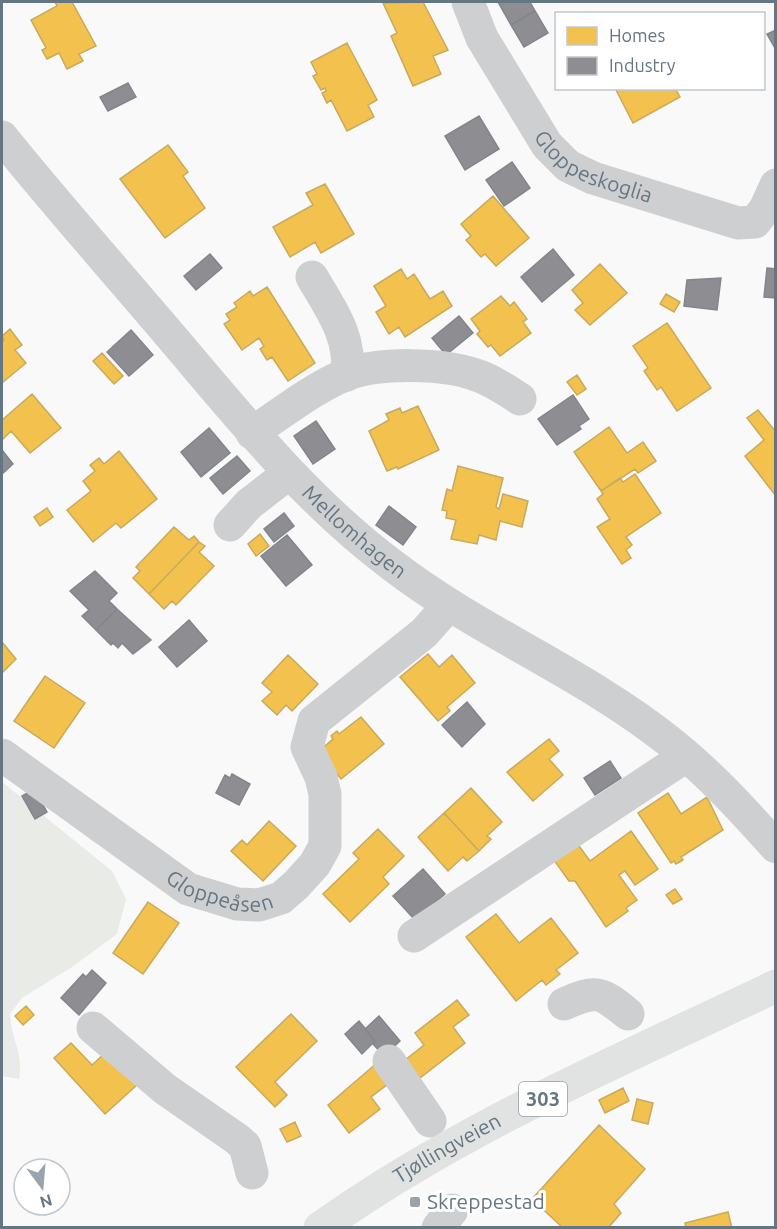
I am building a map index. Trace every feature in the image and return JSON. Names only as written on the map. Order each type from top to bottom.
[{"type":"main road","name":"Tjøllingveien","points":[[320,1227],[404,1174],[482,1129],[776,986]]},
{"type":"street","name":"Gloppeskoglia","points":[[468,2],[482,38],[547,145],[568,166],[593,178],[738,223],[754,222],[765,209],[776,185]]},
{"type":"street","name":"Mellomhagen","points":[[2,137],[252,433],[337,520],[391,565],[448,606],[570,675],[669,741],[725,790],[776,847]]},
{"type":"street","points":[[312,277],[337,319],[347,343],[349,357],[347,375]]},
{"type":"street","points":[[252,433],[302,399],[347,375],[378,368],[448,368],[476,375],[520,399]]},
{"type":"street","points":[[230,525],[249,504],[289,473]]},
{"type":"street","name":"Gloppeåsen","points":[[2,755],[188,889],[237,904],[260,905],[280,897],[296,885],[315,864],[325,846],[325,794],[321,777],[307,747],[314,721],[424,633],[448,606]]},
{"type":"street","points":[[414,936],[686,756]]},
{"type":"street","points":[[564,1004],[585,994],[596,993],[609,998],[628,1014]]},
{"type":"street","points":[[93,1028],[165,1089],[245,1146],[252,1173]]},
{"type":"street","points":[[388,1061],[430,1121]]},
{"type":"shaded area","points":[[2,782],[112,871],[126,899],[117,934],[72,967],[22,998],[10,1014],[20,1061],[19,1079],[2,1076]]},
{"type":"building: Homes","points":[[55,2],[72,2],[96,46],[79,54],[83,61],[67,69],[59,53],[47,59],[42,50],[46,48],[31,20],[57,6]]},
{"type":"building: Homes","points":[[423,2],[448,50],[433,56],[441,74],[413,86],[391,36],[397,33],[383,3]]},
{"type":"building: Homes","points":[[347,43],[377,100],[368,105],[374,117],[347,131],[331,100],[327,103],[322,93],[326,91],[325,88],[321,90],[313,76],[317,74],[311,62]]},
{"type":"building: Homes","points":[[616,90],[676,90],[680,97],[633,123]]},
{"type":"building: Homes","points":[[168,145],[188,172],[183,176],[205,208],[165,238],[120,179]]},
{"type":"building: Homes","points":[[325,184],[354,234],[321,253],[315,242],[290,257],[273,227],[313,205],[306,193]]},
{"type":"building: Homes","points":[[493,196],[529,238],[496,266],[485,254],[481,257],[466,240],[471,236],[461,224]]},
{"type":"building: Homes","points":[[600,264],[627,293],[590,325],[575,310],[583,303],[572,290]]},
{"type":"building: Homes","points":[[401,269],[407,279],[414,274],[430,299],[443,291],[452,306],[405,337],[399,327],[389,334],[376,312],[386,306],[374,286]]},
{"type":"building: Homes","points":[[267,287],[315,363],[288,381],[272,357],[267,360],[260,349],[264,346],[259,338],[242,350],[224,324],[230,320],[226,314],[237,307],[234,303],[250,291],[253,296]]},
{"type":"building: Homes","points":[[666,294],[680,302],[674,312],[660,304]]},
{"type":"building: Homes","points":[[501,296],[510,306],[514,302],[527,319],[523,322],[531,333],[500,356],[477,334],[480,331],[471,319]]},
{"type":"building: Homes","points":[[667,323],[711,388],[677,411],[661,387],[657,390],[644,371],[648,368],[633,346]]},
{"type":"building: Homes","points":[[10,329],[22,345],[15,350],[26,363],[2,383],[2,342],[4,340],[2,336]]},
{"type":"building: Homes","points":[[102,353],[123,376],[114,384],[93,361]]},
{"type":"building: Homes","points":[[577,375],[586,389],[577,395],[567,382]]},
{"type":"building: Homes","points":[[32,394],[61,428],[30,453],[11,431],[2,440],[2,420]]},
{"type":"building: Homes","points":[[418,406],[439,450],[398,469],[397,467],[387,471],[369,431],[389,420],[386,414],[400,408],[402,413]]},
{"type":"building: Homes","points":[[758,410],[776,432],[776,496],[745,456],[764,440],[747,418]]},
{"type":"building: Homes","points":[[609,427],[627,453],[643,442],[656,461],[638,473],[635,469],[601,491],[574,452]]},
{"type":"building: Homes","points":[[119,451],[157,499],[121,528],[116,523],[93,542],[67,510],[91,491],[83,481],[95,471],[90,465],[99,458],[104,464]]},
{"type":"building: Homes","points":[[458,466],[503,478],[496,507],[499,509],[503,494],[528,501],[522,527],[500,521],[496,540],[479,535],[477,544],[451,539],[456,520],[446,518],[447,511],[442,510],[447,489],[452,491]]},
{"type":"building: Homes","points":[[635,474],[661,513],[626,537],[632,545],[626,550],[631,558],[622,564],[597,527],[610,519],[597,499],[603,494],[601,491],[620,478],[623,482]]},
{"type":"building: Homes","points":[[47,508],[53,517],[40,526],[34,517]]},
{"type":"building: Homes","points":[[174,527],[189,540],[194,536],[199,542],[149,594],[133,578],[140,571],[136,567]]},
{"type":"building: Homes","points":[[260,534],[269,546],[256,556],[248,544]]},
{"type":"building: Homes","points":[[199,542],[205,546],[199,552],[214,566],[176,605],[172,601],[164,609],[149,594]]},
{"type":"building: Homes","points":[[2,642],[16,659],[2,673]]},
{"type":"building: Homes","points":[[428,654],[439,667],[452,655],[475,683],[447,707],[450,711],[438,721],[400,677]]},
{"type":"building: Homes","points":[[288,655],[318,684],[292,711],[286,705],[277,715],[262,701],[272,692],[262,683]]},
{"type":"building: Homes","points":[[45,676],[85,703],[54,748],[14,721]]},
{"type":"building: Homes","points":[[361,717],[384,744],[341,779],[319,751],[333,739],[331,736],[337,731],[339,734]]},
{"type":"building: Homes","points":[[549,739],[559,751],[549,759],[563,775],[533,801],[507,772]]},
{"type":"building: Homes","points":[[471,788],[502,822],[487,836],[491,839],[479,851],[444,813]]},
{"type":"building: Homes","points":[[668,793],[681,814],[707,797],[723,830],[681,857],[683,860],[676,864],[674,861],[671,863],[638,813]]},
{"type":"building: Homes","points":[[444,813],[479,851],[467,861],[463,857],[448,871],[418,837]]},
{"type":"building: Homes","points":[[269,821],[296,846],[263,881],[231,851],[242,840],[247,845]]},
{"type":"building: Homes","points":[[378,829],[404,856],[383,877],[389,884],[350,922],[323,894],[359,859],[353,853]]},
{"type":"building: Homes","points":[[631,831],[658,869],[635,885],[625,871],[619,875],[637,900],[626,908],[628,911],[606,927],[575,881],[569,881],[551,856],[574,839],[590,861]]},
{"type":"building: Homes","points":[[675,889],[682,899],[673,904],[666,895]]},
{"type":"building: Homes","points":[[148,902],[179,923],[143,974],[113,953]]},
{"type":"building: Homes","points":[[496,914],[519,943],[551,918],[578,953],[556,970],[560,974],[546,985],[542,980],[516,1001],[466,937]]},
{"type":"building: Homes","points":[[457,1000],[469,1015],[453,1027],[465,1043],[420,1078],[405,1060],[424,1045],[415,1033]]},
{"type":"building: Homes","points":[[26,1006],[34,1015],[23,1025],[15,1016]]},
{"type":"building: Homes","points":[[291,1014],[317,1041],[275,1082],[287,1095],[275,1107],[236,1067]]},
{"type":"building: Homes","points":[[71,1043],[92,1065],[106,1052],[137,1085],[105,1114],[54,1058]]},
{"type":"building: Homes","points":[[378,1062],[392,1081],[371,1097],[380,1109],[349,1133],[328,1105]]},
{"type":"building: Homes","points":[[623,1088],[629,1101],[605,1113],[599,1100]]},
{"type":"building: Homes","points":[[637,1099],[653,1103],[648,1124],[632,1120]]},
{"type":"building: Homes","points":[[295,1122],[301,1136],[287,1142],[280,1129]]},
{"type":"building: Homes","points":[[599,1125],[645,1169],[614,1204],[621,1213],[608,1228],[563,1228],[532,1199]]},
{"type":"building: Homes","points":[[728,1212],[732,1228],[686,1228],[685,1223]]},
{"type":"building: Industry","points":[[498,2],[530,2],[535,11],[511,25]]},
{"type":"building: Industry","points":[[535,11],[548,33],[524,47],[511,25]]},
{"type":"building: Industry","points":[[776,30],[776,50],[767,34]]},
{"type":"building: Industry","points":[[128,83],[136,97],[108,111],[100,97]]},
{"type":"building: Industry","points":[[479,116],[499,149],[465,170],[445,136]]},
{"type":"building: Industry","points":[[512,162],[530,188],[504,206],[486,180]]},
{"type":"building: Industry","points":[[553,249],[574,275],[542,302],[521,277]]},
{"type":"building: Industry","points":[[210,254],[222,268],[196,290],[184,276]]},
{"type":"building: Industry","points":[[767,268],[776,269],[776,298],[764,297]]},
{"type":"building: Industry","points":[[721,278],[717,310],[684,306],[687,280]]},
{"type":"building: Industry","points":[[459,316],[473,333],[446,355],[432,338]]},
{"type":"building: Industry","points":[[131,330],[153,355],[129,376],[107,352]]},
{"type":"building: Industry","points":[[573,395],[589,419],[579,426],[581,429],[557,445],[538,419]]},
{"type":"building: Industry","points":[[316,421],[335,449],[313,464],[294,436]]},
{"type":"building: Industry","points":[[209,428],[230,453],[201,477],[181,452]]},
{"type":"building: Industry","points":[[2,450],[13,464],[2,474]]},
{"type":"building: Industry","points":[[237,456],[250,471],[223,494],[210,478]]},
{"type":"building: Industry","points":[[389,506],[416,527],[403,545],[376,525]]},
{"type":"building: Industry","points":[[284,513],[294,526],[274,542],[264,529]]},
{"type":"building: Industry","points":[[287,535],[312,565],[286,586],[261,556]]},
{"type":"building: Industry","points":[[95,571],[117,593],[109,601],[117,609],[96,630],[82,616],[89,610],[70,591]]},
{"type":"building: Industry","points":[[117,609],[151,640],[133,654],[122,643],[118,648],[113,643],[111,645],[96,630]]},
{"type":"building: Industry","points":[[189,620],[207,641],[177,667],[159,647]]},
{"type":"building: Industry","points":[[467,702],[485,724],[462,747],[442,725]]},
{"type":"building: Industry","points":[[610,761],[621,778],[595,795],[584,778]]},
{"type":"building: Industry","points":[[232,774],[250,784],[239,805],[216,793],[225,775],[230,778]]},
{"type":"building: Industry","points":[[34,789],[47,812],[35,819],[22,796]]},
{"type":"building: Industry","points":[[423,869],[445,894],[415,920],[393,896]]},
{"type":"building: Industry","points":[[92,970],[106,983],[79,1015],[61,998],[83,974],[86,977]]},
{"type":"building: Industry","points":[[379,1016],[400,1041],[384,1056],[373,1044],[375,1041],[365,1029]]},
{"type":"building: Industry","points":[[359,1021],[375,1041],[362,1054],[345,1034]]},
{"type":"place","name":"Skreppestad","points":[[415,1202]]}]
